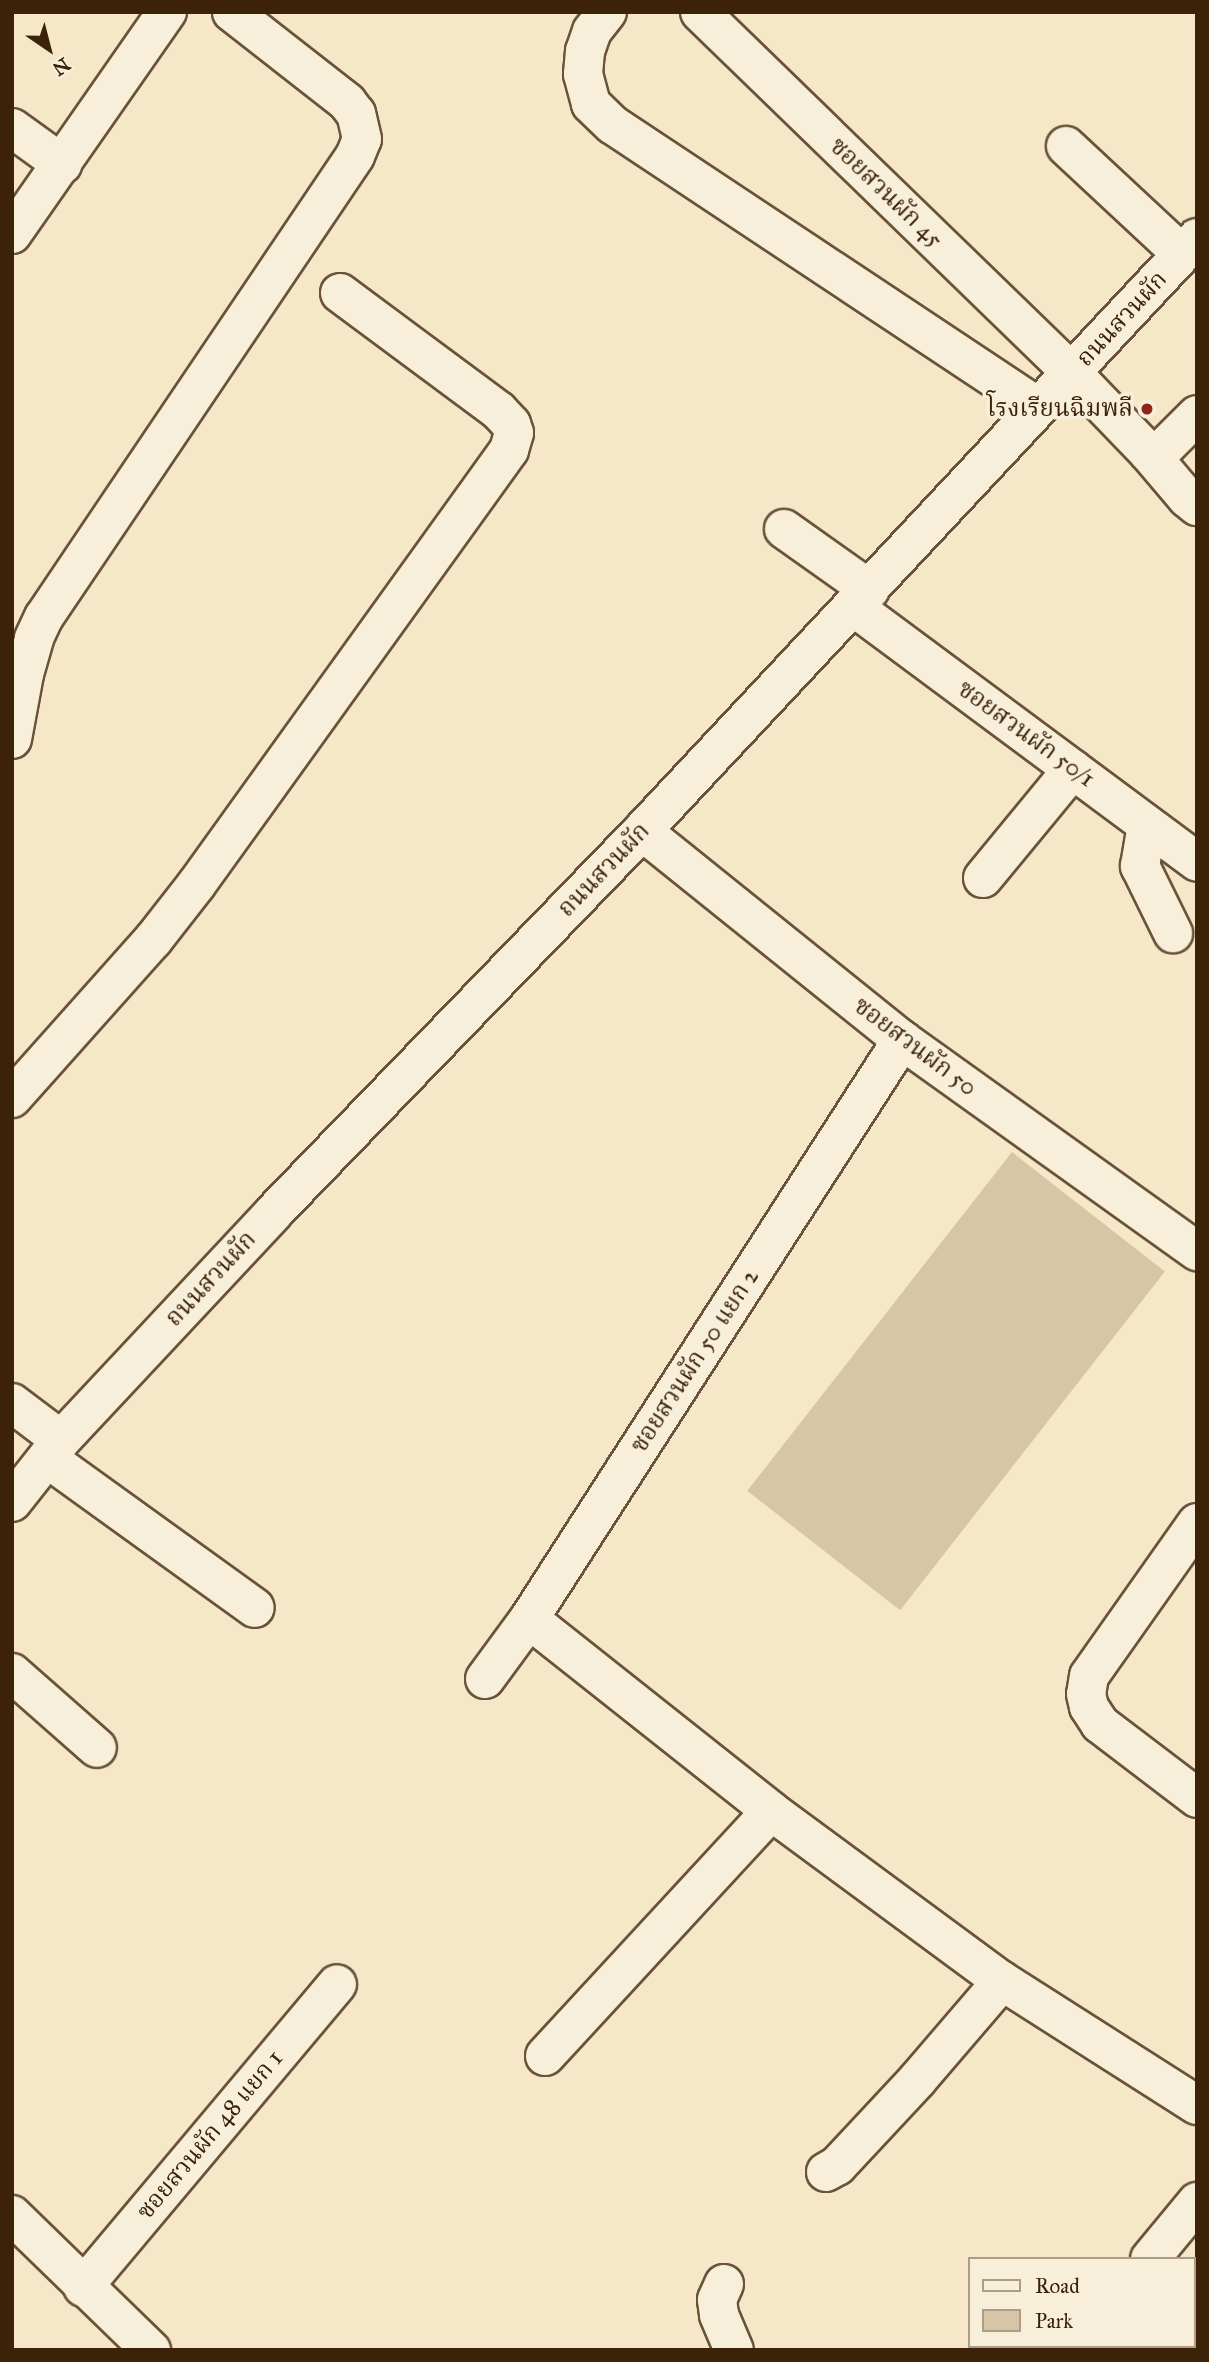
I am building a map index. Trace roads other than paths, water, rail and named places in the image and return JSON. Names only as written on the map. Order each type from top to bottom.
[{"type":"street","points":[[12,234],[167,12]]},
{"type":"street","points":[[12,740],[24,674],[34,638],[44,617],[355,156],[362,139],[356,114],[347,102],[232,12]]},
{"type":"street","points":[[607,12],[592,31],[584,51],[583,74],[591,104],[613,125],[1038,407]]},
{"type":"street","name":"ซอยสวนผัก 45","points":[[700,12],[1072,373],[1148,452],[1186,498],[1197,506]]},
{"type":"street","points":[[12,128],[62,164]]},
{"type":"street","points":[[1066,146],[1189,246]]},
{"type":"street","name":"ถนนสวนผัก","points":[[12,1503],[54,1449],[274,1212],[642,831],[1189,246]]},
{"type":"street","points":[[12,1098],[153,940],[196,885],[509,450],[513,433],[511,424],[499,411],[340,293]]},
{"type":"street","points":[[1148,452],[1162,450],[1197,415]]},
{"type":"street","name":"ซอยสวนผัก 50/1","points":[[784,529],[862,598],[1073,769],[1197,862]]},
{"type":"street","points":[[983,878],[1073,769]]},
{"type":"street","points":[[1147,825],[1140,866],[1173,933]]},
{"type":"street","name":"ซอยสวนผัก 50","points":[[642,831],[902,1040],[1197,1251]]},
{"type":"street","name":"ซอยสวนผัก 50 แยก 2","points":[[485,1679],[528,1619],[902,1040]]},
{"type":"street","points":[[12,1403],[54,1449],[255,1608]]},
{"type":"street","points":[[1197,1523],[1089,1676],[1086,1694],[1089,1707],[1100,1724],[1197,1798]]},
{"type":"street","points":[[528,1619],[771,1811],[1002,1981],[1197,2105]]},
{"type":"street","points":[[12,1674],[97,1748]]},
{"type":"street","points":[[545,2056],[771,1811]]},
{"type":"street","points":[[826,2172],[837,2166],[918,2079],[1002,1981]]},
{"type":"street","name":"ซอยสวนผัก 48 แยก 1","points":[[83,2287],[337,1984]]},
{"type":"street","points":[[1152,2257],[1197,2202]]},
{"type":"street","points":[[12,2215],[83,2287],[151,2350]]},
{"type":"street","points":[[724,2284],[717,2300],[719,2315],[734,2350]]},
{"type":"place","name":"โรงเรียนฉิมพลี","points":[[1147,409]]}]
